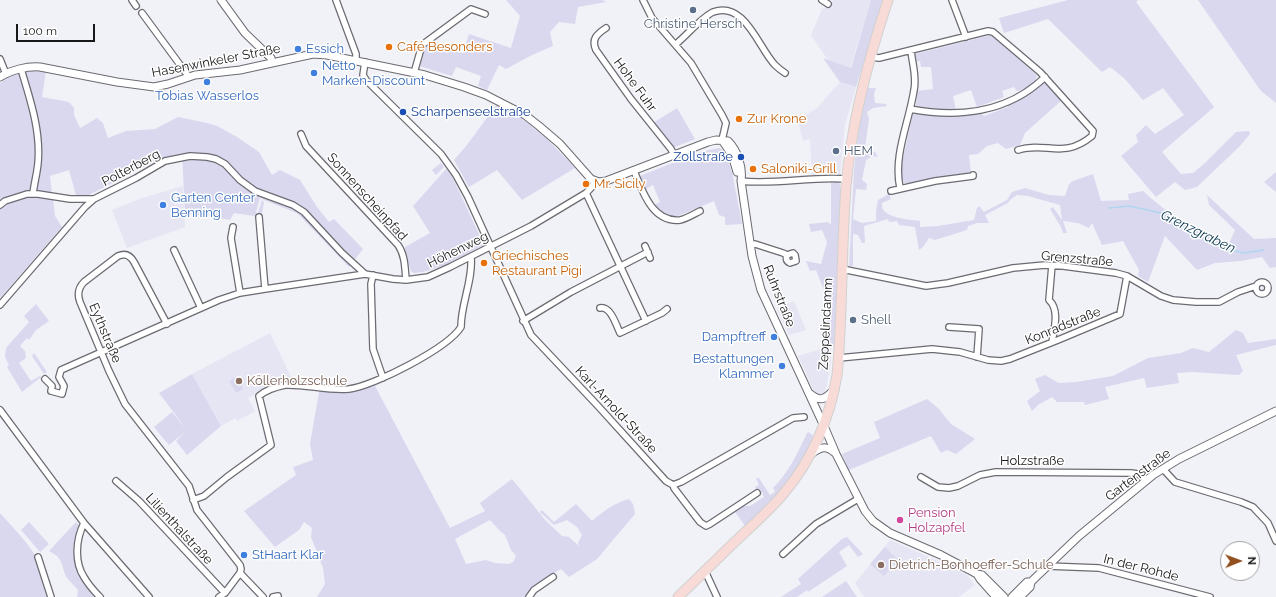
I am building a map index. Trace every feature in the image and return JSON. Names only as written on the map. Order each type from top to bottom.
[{"type":"main road","name":"Zeppelindamm","points":[[678,597],[785,493],[810,455],[824,426],[835,389],[839,358],[847,179],[853,132],[871,57],[888,0]]},
{"type":"street","points":[[132,0],[136,6]]},
{"type":"street","points":[[222,0],[245,33],[271,58],[272,63]]},
{"type":"street","points":[[336,0],[356,54],[356,61]]},
{"type":"street","points":[[595,181],[606,181],[708,142],[722,140],[726,123],[722,115],[691,63],[652,18],[643,0]]},
{"type":"street","points":[[822,0],[828,4]]},
{"type":"street","points":[[952,0],[966,36]]},
{"type":"street","points":[[414,73],[422,45],[471,9],[484,14]]},
{"type":"street","points":[[676,44],[714,12],[724,9],[734,11],[745,20],[775,65],[785,73]]},
{"type":"street","points":[[142,13],[189,77]]},
{"type":"street","name":"Hohe Fuhr","points":[[606,28],[597,34],[595,38],[594,46],[596,50],[674,155]]},
{"type":"street","points":[[871,57],[878,58],[992,31],[1045,77],[1093,131],[1092,136],[1086,141],[1073,147],[1058,149],[1031,147],[1018,150]]},
{"type":"street","points":[[900,188],[898,177],[901,144],[915,81],[911,50]]},
{"type":"street","name":"Hasenwinkeler Straße","points":[[3,76],[21,69],[35,66],[149,87],[160,86],[189,77],[240,70],[313,54],[327,55],[414,73],[478,92],[498,101],[525,116],[539,126],[560,144],[589,177],[595,181]]},
{"type":"street","points":[[0,60],[3,76]]},
{"type":"street","points":[[365,62],[364,75],[366,80],[441,154],[456,175],[468,197],[490,247]]},
{"type":"street","points":[[21,69],[30,97],[38,153],[37,172],[32,194]]},
{"type":"street","points":[[910,109],[938,114],[977,112],[1011,100],[1026,92],[1045,77]]},
{"type":"street","name":"Sonnenscheinpfad","points":[[301,134],[306,146],[398,245],[404,262],[406,280]]},
{"type":"street","name":"Ruhrstraße","points":[[722,140],[728,141],[736,152],[742,175],[741,181],[750,245],[756,272],[765,298],[836,454],[865,511],[873,521],[883,529],[941,555],[977,574],[982,575],[1004,597]]},
{"type":"street","name":"Polterberg","points":[[0,205],[5,201],[16,197],[32,194],[70,199],[94,199],[130,182],[165,161],[190,156],[212,158],[225,164],[240,180],[255,191],[293,205],[304,212],[328,236],[342,253],[365,274]]},
{"type":"street","points":[[634,171],[650,205],[660,215],[680,220],[700,211]]},
{"type":"street","points":[[891,191],[935,181],[973,175]]},
{"type":"street","points":[[741,181],[759,183],[829,178],[847,179]]},
{"type":"street","name":"Höhenweg","points":[[45,379],[52,386],[51,392],[62,394],[64,386],[58,377],[60,370],[219,300],[240,293],[365,274],[406,280],[428,277],[471,257],[534,224],[586,193],[592,188],[595,181]]},
{"type":"street","points":[[586,193],[646,321]]},
{"type":"street","points":[[0,305],[85,207],[94,199]]},
{"type":"street","points":[[259,217],[265,289]]},
{"type":"street","points":[[233,227],[232,238],[240,293]]},
{"type":"street","points":[[750,245],[755,244],[788,255]]},
{"type":"street","points":[[524,321],[571,292],[620,266],[649,255],[645,246]]},
{"type":"street","name":"Karl-Arnold-Straße","points":[[490,247],[531,335],[593,400],[666,481],[673,485],[700,522],[706,526],[757,493]]},
{"type":"street","points":[[174,250],[201,308]]},
{"type":"street","name":"Eythstraße","points":[[167,324],[132,259],[126,255],[120,255],[84,282],[78,292],[80,302],[125,404],[189,486],[197,510],[240,565],[240,573]]},
{"type":"street","points":[[193,500],[204,496],[271,445],[259,396],[263,393],[276,387],[286,385],[349,389],[366,385],[395,372],[444,344],[460,329],[462,309],[472,268],[471,257]]},
{"type":"street","points":[[1052,265],[1049,300],[1053,304],[1056,313],[1052,342]]},
{"type":"street","name":"Grenzstraße","points":[[842,269],[926,286],[948,283],[1013,268],[1052,265],[1127,276],[1161,296],[1173,300],[1196,302],[1219,302],[1238,292],[1256,286]]},
{"type":"street","points":[[373,276],[371,284],[373,349],[383,378]]},
{"type":"street","name":"Konradstraße","points":[[839,358],[932,348],[960,352],[994,362],[1010,359],[1120,314],[1127,276]]},
{"type":"street","points":[[600,308],[609,310],[620,333],[662,313],[667,309]]},
{"type":"street","points":[[949,327],[979,329],[977,357]]},
{"type":"street","points":[[808,392],[815,398],[820,399],[826,397],[835,389]]},
{"type":"street","points":[[0,410],[84,523],[149,597]]},
{"type":"street","name":"Gartenstraße","points":[[1012,597],[1027,582],[1031,582],[1079,536],[1147,480],[1179,459],[1276,411]]},
{"type":"street","points":[[673,485],[681,482],[793,418],[804,417]]},
{"type":"street","points":[[810,455],[820,448],[830,448],[836,454]]},
{"type":"street","points":[[1163,469],[1175,482],[1253,507],[1268,523],[1276,541]]},
{"type":"street","name":"Holzstraße","points":[[921,477],[934,485],[946,488],[955,487],[980,474],[996,472],[1131,473],[1138,474],[1147,480]]},
{"type":"street","name":"Lilienthalstraße","points":[[116,481],[139,501],[225,593]]},
{"type":"street","points":[[783,554],[816,524],[858,499]]},
{"type":"street","points":[[84,523],[78,537],[79,567],[84,578],[100,597]]},
{"type":"street","points":[[1059,555],[1065,566]]},
{"type":"street","points":[[38,557],[51,597]]},
{"type":"street","name":"In der Rohde","points":[[1048,566],[1088,567],[1111,571],[1210,597]]},
{"type":"street","points":[[705,571],[717,597]]},
{"type":"street","points":[[220,597],[225,593],[240,573],[263,597]]},
{"type":"street","name":"Ruhrstraße","points":[[977,574],[996,597]]},
{"type":"street","points":[[529,597],[534,590],[553,577]]},
{"type":"street","name":"Gartenstraße","points":[[1020,597],[1030,587],[1031,582]]},
{"type":"shaded area","points":[[506,0],[603,0],[606,2],[578,7],[575,24],[559,22],[550,32],[553,46],[506,69],[499,65],[487,90],[478,86],[481,76],[456,67],[452,76],[419,66],[424,47],[430,42],[463,53],[469,34],[511,48],[520,16]]},
{"type":"shaded area","points":[[833,0],[871,0],[850,68],[828,60],[811,35],[822,9],[830,7]]},
{"type":"shaded area","points":[[871,0],[884,0],[856,87],[840,82],[823,58],[851,68]]},
{"type":"shaded area","points":[[1068,0],[1138,0],[1136,2],[1214,107],[1162,152],[1181,174],[1193,173],[1236,132],[1249,131],[1250,134],[1240,146],[1197,187],[1185,190],[1175,182],[1156,197],[1121,156],[1138,142],[1136,135],[1146,125],[1155,134],[1184,115],[1163,88],[1143,100],[1124,78],[1110,67],[1102,72],[1048,19],[1004,33],[999,18]]},
{"type":"shaded area","points":[[1198,0],[1276,0],[1276,103],[1261,91]]},
{"type":"shaded area","points":[[991,35],[1037,75],[1035,82],[1023,90],[1017,91],[1014,87],[1002,91],[1004,97],[977,107],[971,90],[953,96],[956,111],[918,107],[916,105],[917,91],[933,89],[931,67],[921,67],[920,61],[915,62],[915,54]]},
{"type":"shaded area","points":[[38,70],[46,71],[42,97],[69,102],[74,108],[74,115],[80,128],[97,118],[103,123],[108,138],[126,131],[155,129],[178,117],[217,126],[237,137],[259,152],[272,175],[280,170],[300,180],[317,207],[329,222],[334,219],[363,249],[349,267],[297,213],[259,197],[255,216],[234,213],[230,220],[204,215],[185,215],[182,153],[159,159],[87,196],[76,195],[69,170],[50,176],[52,194],[28,191],[0,202],[0,83],[13,75]]},
{"type":"shaded area","points":[[840,82],[856,87],[845,125],[840,174],[812,175],[810,139],[803,141],[798,120],[817,108]]},
{"type":"shaded area","points":[[1045,82],[1062,100],[1025,133],[1020,145],[1006,149],[998,143],[987,146],[978,154],[969,155],[971,174],[910,183],[905,183],[902,179],[901,168],[913,113],[916,112],[948,116],[981,113],[984,116],[1008,107],[1008,104],[1025,96]]},
{"type":"shaded area","points":[[867,88],[876,88],[874,94],[875,103],[886,104],[887,106],[873,108],[867,112],[869,119],[865,148],[875,152],[878,157],[873,156],[866,160],[862,180],[867,184],[866,190],[856,189],[853,219],[862,223],[876,221],[878,200],[889,194],[891,199],[882,203],[882,208],[889,215],[920,221],[920,227],[938,226],[974,220],[977,208],[979,206],[984,212],[1007,200],[1012,192],[1025,188],[1049,195],[1065,196],[1069,184],[1073,181],[1093,174],[1101,201],[1129,200],[1128,194],[1143,191],[1183,222],[1228,246],[1235,230],[1209,205],[1207,195],[1254,239],[1276,238],[1276,267],[1270,268],[1262,257],[1241,261],[1215,263],[1197,270],[1165,236],[1148,282],[1138,276],[1139,270],[1123,241],[1102,245],[1092,223],[1089,228],[1078,223],[1063,221],[1067,233],[1063,233],[1050,209],[1053,207],[1062,220],[1060,205],[1028,196],[1017,195],[1008,203],[985,215],[989,223],[977,223],[968,226],[967,230],[935,240],[929,238],[919,250],[915,227],[899,225],[897,221],[889,222],[888,219],[864,226],[865,243],[862,243],[858,235],[853,234],[853,266],[849,266],[854,170],[859,127]]},
{"type":"shaded area","points":[[497,104],[525,121],[547,139],[575,168],[522,200],[497,170],[469,187],[454,160]]},
{"type":"shaded area","points":[[677,108],[695,139],[675,147],[653,123]]},
{"type":"shaded area","points":[[719,148],[725,151],[732,172],[742,224],[725,225],[725,217],[719,215],[714,201],[673,218],[662,213],[654,205],[660,202],[653,185],[646,189],[640,176],[700,152]]},
{"type":"shaded area","points":[[441,163],[444,167],[436,175],[432,170]]},
{"type":"shaded area","points":[[447,168],[484,245],[441,266],[423,272],[414,273],[411,271],[404,249],[430,233],[413,206]]},
{"type":"shaded area","points":[[1276,172],[1276,192],[1264,182]]},
{"type":"shaded area","points":[[831,182],[839,182],[841,189],[834,346],[827,347],[825,337],[828,325],[826,319],[832,311],[816,270],[810,271],[806,261],[821,264],[827,242],[822,230],[811,232],[809,224],[828,222],[831,225]]},
{"type":"shaded area","points":[[183,186],[185,227],[127,248],[112,210],[139,199]]},
{"type":"shaded area","points":[[31,196],[53,199],[55,216],[62,227],[0,298],[0,207],[14,199]]},
{"type":"shaded area","points":[[262,200],[264,202],[262,214],[257,216]]},
{"type":"shaded area","points":[[794,301],[806,330],[789,335],[777,309]]},
{"type":"shaded area","points":[[36,304],[49,321],[36,330],[29,340],[27,338],[20,346],[25,351],[26,358],[19,363],[31,381],[40,376],[41,377],[22,392],[7,367],[9,365],[5,357],[6,348],[29,322],[24,316]]},
{"type":"shaded area","points":[[1236,330],[1243,333],[1248,343],[1276,339],[1276,345],[1236,355],[1243,371],[1239,375],[1193,372],[1177,373],[1179,383],[1147,388],[1144,378],[1105,387],[1109,399],[1085,405],[1084,402],[1057,402],[1052,397],[1038,405],[1032,411],[1027,401],[1040,391],[1035,379],[1045,375],[1059,383],[1113,376],[1148,358],[1181,353],[1193,348],[1209,352]]},
{"type":"shaded area","name":"Köllerholzschule","points":[[270,333],[292,379],[274,383],[248,398],[255,411],[237,421],[236,418],[221,426],[192,374]]},
{"type":"shaded area","points":[[831,346],[831,362],[826,389],[823,394],[818,395],[814,391],[798,356]]},
{"type":"shaded area","points":[[34,353],[47,372],[44,374],[32,356]]},
{"type":"shaded area","points":[[192,374],[221,426],[187,455],[176,441],[185,432],[169,445],[154,427],[172,412],[187,430],[159,393]]},
{"type":"shaded area","points":[[236,377],[243,389],[236,393],[229,381]]},
{"type":"shaded area","points":[[375,386],[450,528],[485,511],[480,503],[512,479],[546,521],[562,536],[569,537],[579,546],[578,543],[582,535],[577,527],[567,520],[554,525],[540,512],[542,510],[554,522],[576,504],[592,521],[619,502],[629,499],[633,504],[635,514],[597,559],[569,577],[561,569],[533,586],[525,597],[317,597],[325,584],[323,568],[311,537],[312,528],[304,522],[299,530],[275,547],[244,511],[296,475],[293,467],[313,460],[310,444],[319,392],[357,391]],"holes":[[[490,520],[505,535],[511,550],[516,556],[513,562],[509,564],[495,563],[486,560],[466,564],[455,539]]]},
{"type":"shaded area","points":[[927,399],[938,408],[951,424],[975,439],[956,454],[947,450],[941,453],[931,436],[849,470],[842,454],[880,438],[874,422]]},
{"type":"shaded area","points":[[809,432],[813,436],[807,450],[793,474],[776,495],[745,526],[736,513],[732,511],[740,506],[750,506],[764,497],[762,492],[759,493],[755,487],[759,485],[756,478],[759,478],[770,495],[775,492],[773,488],[788,469],[807,433]]},
{"type":"shaded area","points":[[0,513],[34,553],[39,564],[45,588],[50,597],[0,597]]},
{"type":"shaded area","points":[[29,522],[49,544],[40,552],[21,530]]},
{"type":"shaded area","points":[[76,522],[79,525],[73,547],[78,573],[94,597],[77,597],[78,590],[67,578],[60,560],[49,551]]},
{"type":"shaded area","points":[[847,537],[863,554],[858,557],[849,545],[839,552],[847,566],[808,592],[807,590],[797,597],[781,597],[801,584],[798,579],[842,539]]},
{"type":"shaded area","points":[[890,540],[956,569],[967,575],[975,585],[959,597],[864,597],[855,583]]},
{"type":"shaded area","points":[[885,547],[897,559],[908,565],[906,571],[890,562],[889,564],[892,566],[884,576],[870,564]]},
{"type":"shaded area","points":[[846,581],[857,597],[822,597]]},
{"type":"waterway","name":"Grenzgraben","points":[[1109,208],[1129,206],[1161,213],[1190,231],[1221,247],[1243,253],[1264,250]]},
{"type":"place","name":"Christine Hersch","points":[[693,10]]},
{"type":"place","name":"Café Besonders","points":[[389,47]]},
{"type":"place","name":"Essich","points":[[298,49]]},
{"type":"place","name":"Netto Marken-Discount","points":[[314,73]]},
{"type":"place","name":"Tobias Wasserlos","points":[[207,82]]},
{"type":"place","name":"Scharpenseelstraße","points":[[403,112]]},
{"type":"place","name":"Zur Krone","points":[[739,119]]},
{"type":"place","name":"HEM","points":[[836,151]]},
{"type":"place","name":"Zollstraße","points":[[741,157]]},
{"type":"place","name":"Saloniki-Grill","points":[[753,169]]},
{"type":"place","name":"Mr. Sicily","points":[[586,184]]},
{"type":"place","name":"Garten Center Benning","points":[[163,205]]},
{"type":"place","name":"Griechisches Restaurant Pigi","points":[[484,263]]},
{"type":"place","name":"Shell","points":[[853,320]]},
{"type":"place","name":"Dampftreff","points":[[774,337]]},
{"type":"place","name":"Bestattungen Klammer","points":[[782,366]]},
{"type":"place","name":"Köllerholzschule","points":[[239,381]]},
{"type":"place","name":"Pension Holzapfel","points":[[900,520]]},
{"type":"place","name":"StHaart Klar","points":[[244,555]]},
{"type":"place","name":"Dietrich-Bonhoeffer-Schule","points":[[881,565]]}]
